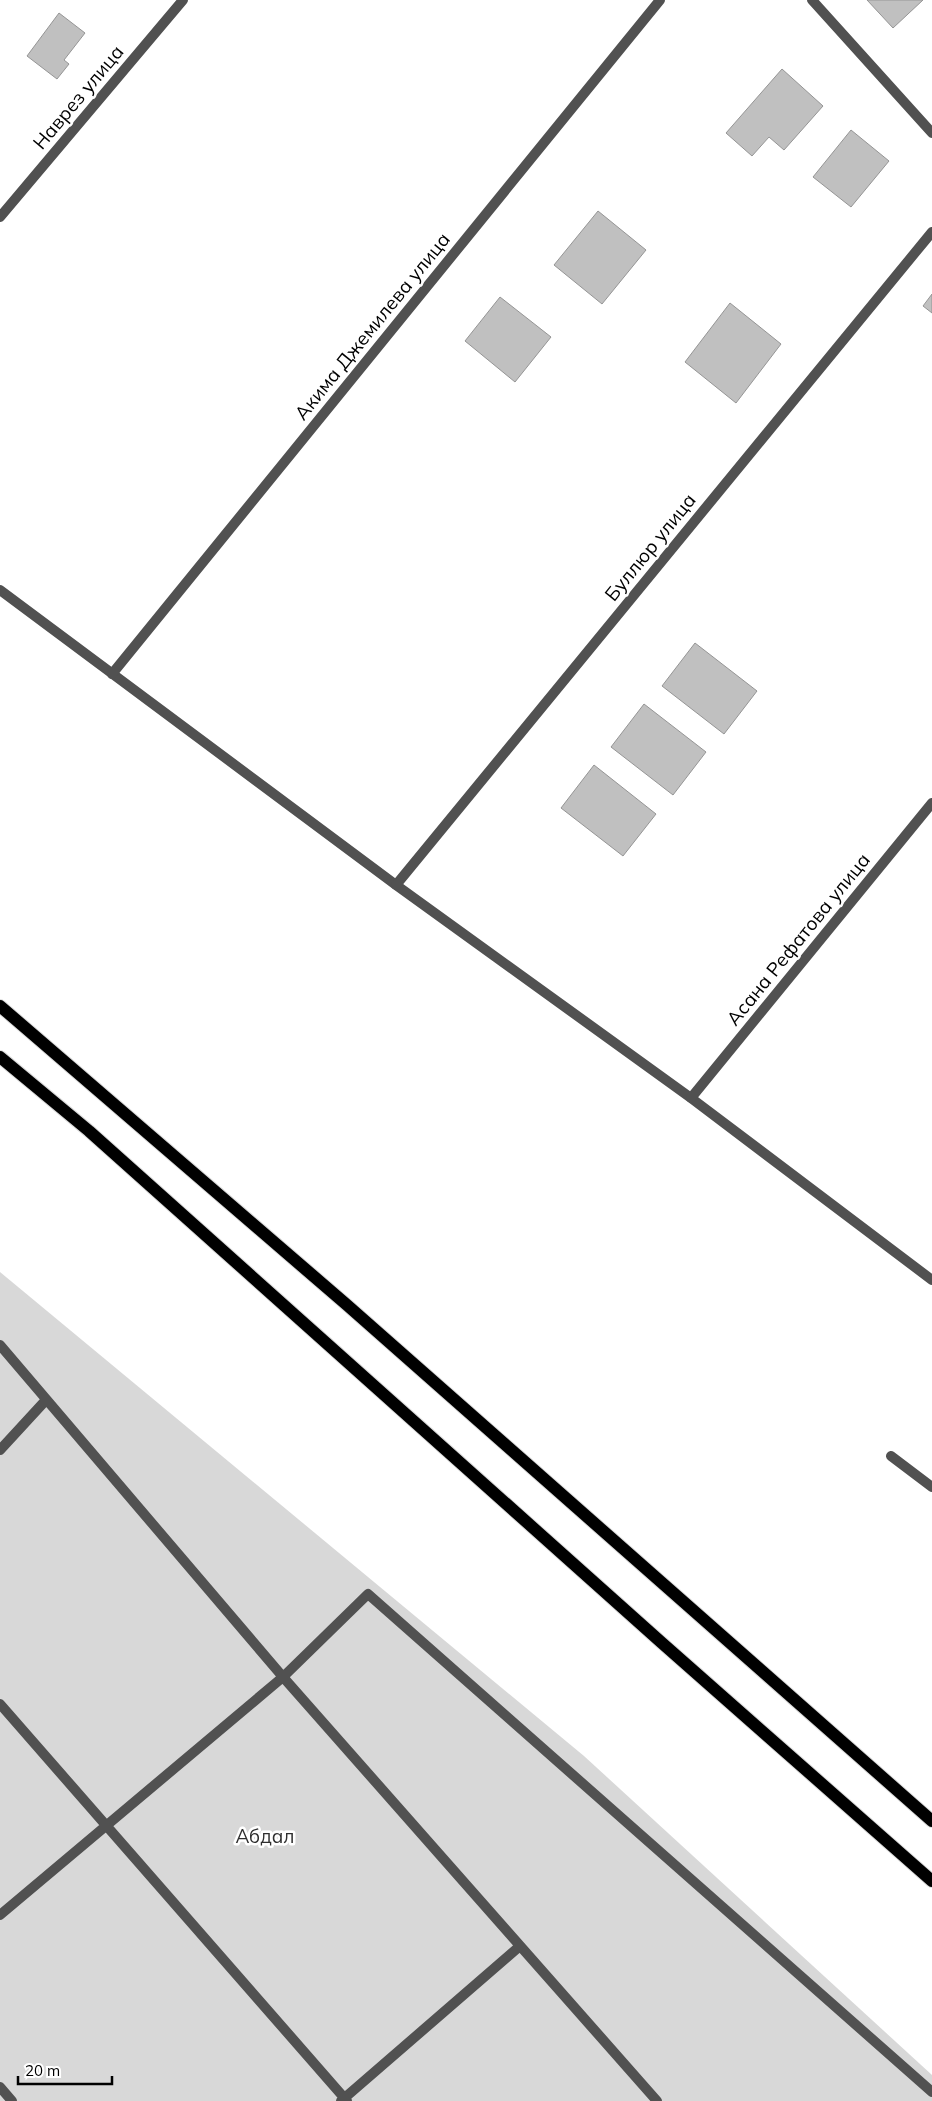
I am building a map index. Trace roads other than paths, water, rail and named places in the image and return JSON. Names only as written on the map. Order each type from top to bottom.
[{"type":"main road","points":[[0,1006],[347,1306],[932,1821]]},
{"type":"main road","points":[[0,1057],[96,1137],[932,1881]]},
{"type":"street","name":"Наврез улица","points":[[0,217],[183,0]]},
{"type":"street","name":"Акима Джемилева улица","points":[[112,674],[660,0]]},
{"type":"street","points":[[812,0],[932,132]]},
{"type":"street","name":"Буллюр улица","points":[[396,884],[932,232]]},
{"type":"street","points":[[0,590],[396,884],[691,1098],[932,1280]]},
{"type":"street","name":"Асана Рефатова улица","points":[[691,1098],[932,803]]},
{"type":"street","points":[[0,1345],[283,1677],[658,2101]]},
{"type":"street","points":[[0,1450],[46,1400]]},
{"type":"street","points":[[891,1456],[932,1487]]},
{"type":"street","points":[[0,1915],[283,1677],[368,1594],[932,2092]]},
{"type":"street","points":[[0,1704],[344,2100],[520,1946]]},
{"type":"street","points":[[0,2087],[12,2101]]},
{"type":"park label","name":"Абдал","points":[[265,1836]]}]
